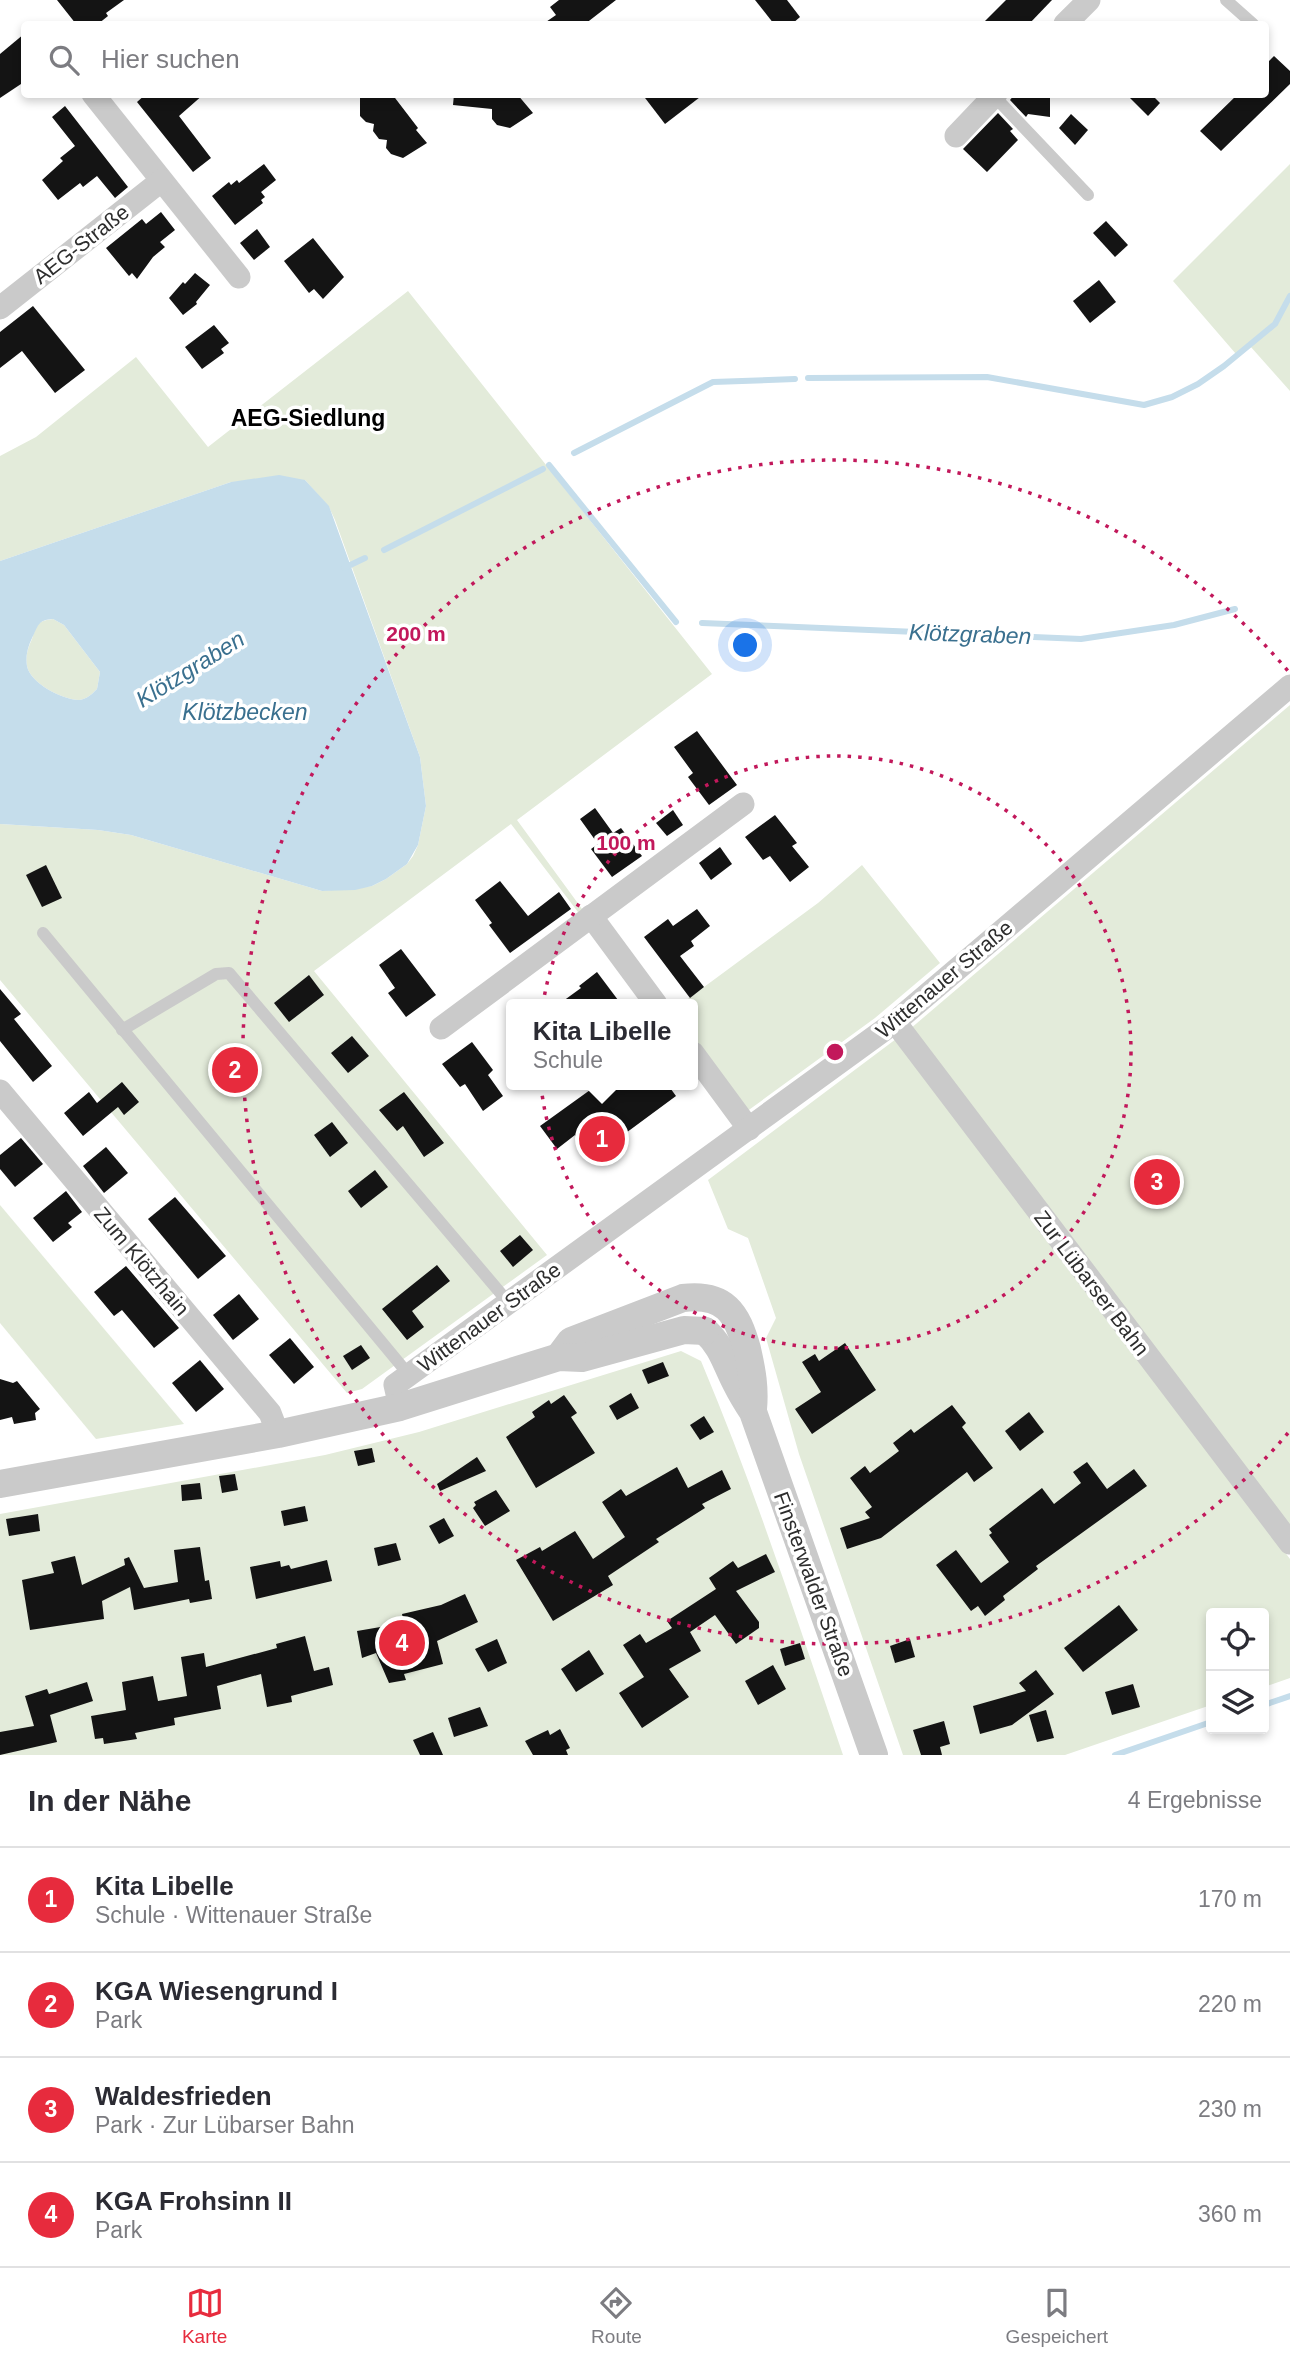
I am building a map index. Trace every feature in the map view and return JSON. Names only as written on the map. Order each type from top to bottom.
[{"type":"street","points":[[1068,21],[1089,0]]},
{"type":"street","points":[[96,98],[239,277]]},
{"type":"street","points":[[956,136],[992,98]]},
{"type":"street","name":"AEG-Straße","points":[[0,308],[161,181]]},
{"type":"street","name":"Wittenauer Straße","points":[[400,1406],[395,1385],[895,1022],[1290,686]]},
{"type":"street","points":[[441,1028],[743,804]]},
{"type":"street","points":[[591,916],[652,999]]},
{"type":"street","name":"Zur Lübarser Bahn","points":[[895,1022],[1290,1543]]},
{"type":"street","points":[[698,1060],[750,1129]]},
{"type":"street","name":"Zum Klötzhain","points":[[0,1091],[270,1413],[278,1434]]},
{"type":"street","name":"Wittenauer Straße","points":[[559,1357],[571,1341],[683,1298],[699,1296],[715,1299]]},
{"type":"street","points":[[705,1331],[715,1299]]},
{"type":"street","name":"Finsterwalder Straße","points":[[715,1299],[732,1311],[741,1328],[755,1383],[753,1412]]},
{"type":"street","name":"Wittenauer Straße","points":[[0,1484],[278,1434],[400,1406],[559,1357],[582,1358],[684,1330],[705,1331]]},
{"type":"street","name":"Finsterwalder Straße","points":[[705,1331],[715,1339],[722,1350],[735,1382],[753,1412],[874,1755]]},
{"type":"lane","points":[[1226,0],[1249,21]]},
{"type":"lane","points":[[998,98],[1088,195]]},
{"type":"lane","points":[[43,933],[409,1375]]},
{"type":"lane","points":[[122,1030],[216,974],[224,971],[229,973],[509,1303]]},
{"type":"green space","points":[[1290,164],[1290,391],[1250,346],[1236,354],[1173,281]]},
{"type":"green space","points":[[408,291],[712,674],[517,820],[585,913],[581,916],[511,824],[314,971],[547,1255],[362,1389],[347,1393],[0,980],[0,824],[98,830],[131,835],[322,891],[372,886],[407,864],[413,856],[426,806],[420,757],[335,520],[329,507],[305,480],[231,482],[0,561],[0,456],[36,437],[136,357],[208,447]]},
{"type":"green space","points":[[53,619],[64,625],[100,672],[97,689],[84,699],[72,699],[56,694],[29,672],[27,655],[36,627],[43,621]]},
{"type":"green space","points":[[1290,705],[1290,1549],[910,1029]]},
{"type":"green space","points":[[862,865],[940,963],[875,1018],[746,1112],[698,1049],[698,999],[688,999],[818,903]]},
{"type":"green space","points":[[900,1036],[1290,1559],[1290,1678],[1269,1685],[1269,1608],[1206,1608],[1206,1707],[1065,1755],[903,1755],[799,1454],[766,1338],[776,1318],[748,1238],[728,1229],[708,1180]]},
{"type":"green space","points":[[0,1205],[184,1424],[96,1439],[0,1323]]},
{"type":"green space","points":[[681,1351],[701,1361],[721,1409],[843,1755],[0,1755],[0,1514],[325,1455],[419,1432]]},
{"type":"water","name":"Klötzbecken","points":[[279,475],[305,480],[329,506],[420,757],[426,806],[418,845],[407,864],[372,886],[355,890],[322,891],[131,835],[98,830],[0,824],[0,561],[231,482]],"holes":[[[53,619],[64,625],[100,672],[97,689],[79,700],[48,689],[34,678],[27,666],[29,645],[40,623]]]},
{"type":"building","points":[[57,0],[124,0],[106,13],[108,16],[102,21],[74,21]]},
{"type":"building","points":[[559,0],[616,0],[589,21],[547,21],[556,15],[550,7]]},
{"type":"building","points":[[755,0],[787,0],[800,17],[795,21],[772,21]]},
{"type":"building","points":[[1006,0],[1052,0],[1032,21],[985,21]]},
{"type":"building","points":[[21,36],[21,84],[0,98],[0,54]]},
{"type":"building","points":[[1274,56],[1290,71],[1290,84],[1221,151],[1200,131],[1234,98],[1269,98],[1269,61]]},
{"type":"building","points":[[142,98],[199,98],[179,116],[211,158],[193,172],[137,102]]},
{"type":"building","points":[[360,98],[395,98],[427,143],[403,158],[391,154],[386,148],[387,140],[379,139],[373,131],[374,124],[366,122],[360,116]]},
{"type":"building","points":[[454,98],[520,98],[533,113],[510,128],[497,125],[492,119],[492,109],[453,105]]},
{"type":"building","points":[[645,98],[699,98],[665,124]]},
{"type":"building","points":[[1050,98],[1050,117],[1028,114],[1026,117],[1010,100]]},
{"type":"building","points":[[1130,98],[1155,98],[1160,103],[1148,116]]},
{"type":"building","points":[[65,106],[128,187],[115,198],[97,176],[83,187],[80,183],[58,200],[42,180],[63,161],[60,158],[75,146],[52,117]]},
{"type":"building","points":[[998,113],[1013,129],[1010,131],[1018,140],[987,172],[963,149]]},
{"type":"building","points":[[1071,114],[1088,130],[1075,145],[1059,128]]},
{"type":"building","points":[[264,164],[276,180],[261,192],[265,197],[261,200],[263,203],[235,225],[212,196],[229,182],[231,185],[237,180],[239,183]]},
{"type":"building","points":[[161,212],[175,230],[160,242],[165,247],[153,257],[137,279],[132,273],[129,276],[106,248],[142,219],[146,224]]},
{"type":"building","points":[[1106,221],[1128,245],[1115,257],[1093,233]]},
{"type":"building","points":[[257,229],[270,247],[254,260],[240,243]]},
{"type":"building","points":[[313,238],[344,277],[323,299],[314,289],[309,293],[284,261]]},
{"type":"building","points":[[195,273],[210,285],[197,304],[183,315],[169,298]]},
{"type":"building","points":[[1099,280],[1116,302],[1090,323],[1073,301]]},
{"type":"building","points":[[33,306],[85,370],[55,393],[22,351],[0,368],[0,332]]},
{"type":"building","points":[[214,325],[229,343],[221,349],[224,353],[202,369],[185,347]]},
{"type":"building","points":[[697,731],[737,785],[709,805],[688,777],[693,773],[674,747]]},
{"type":"building","points":[[595,808],[613,833],[621,828],[642,856],[612,877],[591,849],[598,844],[580,819]]},
{"type":"building","points":[[673,810],[683,825],[667,836],[656,823]]},
{"type":"building","points":[[775,815],[797,843],[792,846],[809,867],[790,882],[770,856],[763,860],[745,837]]},
{"type":"building","points":[[720,847],[732,864],[711,880],[699,863]]},
{"type":"building","points":[[46,865],[62,898],[42,907],[26,875]]},
{"type":"building","points":[[500,881],[528,916],[559,892],[571,909],[510,953],[475,900]]},
{"type":"building","points":[[697,909],[710,926],[691,941],[694,946],[680,956],[704,987],[690,998],[644,937],[668,919],[673,926]]},
{"type":"building","points":[[401,949],[436,995],[406,1017],[388,993],[395,988],[379,965]]},
{"type":"building","points":[[597,972],[617,999],[566,999],[581,988],[579,986]]},
{"type":"building","points":[[309,975],[324,995],[289,1022],[274,1003]]},
{"type":"building","points":[[0,989],[21,1014],[14,1019],[52,1066],[33,1082],[0,1041]]},
{"type":"building","points":[[352,1036],[369,1056],[348,1073],[331,1053]]},
{"type":"building","points":[[472,1042],[493,1070],[488,1075],[503,1096],[483,1111],[465,1084],[460,1087],[442,1064]]},
{"type":"building","points":[[122,1082],[139,1102],[124,1115],[118,1107],[83,1136],[64,1113],[89,1092],[97,1103]]},
{"type":"building","points":[[590,1090],[672,1090],[676,1096],[592,1158],[575,1135],[557,1149],[540,1126]]},
{"type":"building","points":[[404,1092],[444,1143],[424,1157],[403,1126],[397,1131],[379,1110]]},
{"type":"building","points":[[332,1122],[348,1143],[330,1157],[314,1135]]},
{"type":"building","points":[[21,1138],[43,1164],[15,1187],[0,1169],[0,1155]]},
{"type":"building","points":[[106,1147],[128,1173],[104,1193],[83,1166]]},
{"type":"building","points":[[375,1170],[388,1187],[361,1208],[348,1191]]},
{"type":"building","points":[[66,1191],[82,1212],[68,1223],[72,1227],[53,1242],[33,1218]]},
{"type":"building","points":[[175,1197],[226,1256],[198,1279],[148,1219]]},
{"type":"building","points":[[520,1235],[533,1250],[513,1267],[500,1251]]},
{"type":"building","points":[[437,1265],[450,1281],[412,1311],[424,1327],[407,1340],[382,1309]]},
{"type":"building","points":[[126,1266],[179,1328],[154,1348],[122,1310],[114,1316],[94,1292]]},
{"type":"building","points":[[239,1294],[259,1319],[233,1340],[213,1315]]},
{"type":"building","points":[[290,1338],[314,1367],[294,1384],[269,1355]]},
{"type":"building","points":[[845,1343],[876,1390],[812,1434],[795,1409],[821,1392],[802,1362],[815,1354],[819,1361]]},
{"type":"building","points":[[361,1345],[370,1358],[352,1370],[343,1356]]},
{"type":"building","points":[[200,1360],[224,1389],[196,1412],[172,1383]]},
{"type":"building","points":[[663,1362],[669,1376],[648,1384],[642,1370]]},
{"type":"building","points":[[0,1379],[13,1383],[17,1381],[40,1409],[35,1413],[36,1420],[14,1424],[12,1417],[0,1420]]},
{"type":"building","points":[[631,1393],[639,1408],[617,1420],[609,1406]]},
{"type":"building","points":[[564,1395],[577,1413],[571,1417],[595,1453],[536,1488],[506,1437],[535,1417],[532,1412],[549,1400],[551,1404]]},
{"type":"building","points":[[952,1405],[966,1423],[962,1427],[993,1468],[974,1482],[967,1472],[881,1538],[847,1549],[840,1528],[870,1518],[865,1512],[872,1507],[850,1478],[865,1466],[870,1473],[899,1451],[893,1443],[911,1429],[914,1433]]},
{"type":"building","points":[[1029,1412],[1044,1432],[1020,1451],[1005,1431]]},
{"type":"building","points":[[704,1416],[714,1432],[700,1440],[690,1425]]},
{"type":"building","points":[[372,1448],[375,1462],[358,1466],[354,1451]]},
{"type":"building","points":[[477,1457],[486,1471],[440,1491],[437,1484]]},
{"type":"building","points":[[1087,1462],[1107,1489],[1134,1469],[1147,1486],[1036,1566],[1038,1569],[1003,1596],[1005,1600],[985,1616],[978,1606],[971,1611],[936,1565],[956,1550],[981,1583],[1009,1562],[989,1535],[992,1533],[989,1529],[1042,1488],[1054,1504],[1081,1483],[1073,1472]]},
{"type":"building","points":[[677,1467],[688,1488],[722,1470],[731,1489],[702,1504],[705,1508],[656,1539],[659,1542],[608,1576],[613,1585],[553,1621],[516,1560],[540,1547],[542,1551],[575,1531],[593,1559],[625,1537],[602,1502],[621,1489],[626,1496]]},
{"type":"building","points":[[235,1474],[238,1490],[222,1493],[219,1476]]},
{"type":"building","points":[[200,1483],[202,1499],[182,1501],[181,1485]]},
{"type":"building","points":[[496,1490],[510,1511],[485,1526],[473,1508],[476,1505],[474,1502]]},
{"type":"building","points":[[305,1506],[308,1521],[284,1526],[281,1511]]},
{"type":"building","points":[[38,1514],[40,1531],[9,1536],[6,1519]]},
{"type":"building","points":[[444,1518],[454,1536],[439,1544],[429,1526]]},
{"type":"building","points":[[396,1543],[401,1560],[378,1566],[374,1548]]},
{"type":"building","points":[[200,1547],[205,1581],[209,1580],[212,1599],[190,1603],[189,1599],[134,1610],[130,1587],[102,1601],[104,1619],[30,1630],[22,1580],[54,1573],[51,1562],[75,1556],[82,1585],[125,1565],[124,1559],[129,1557],[144,1588],[178,1582],[174,1550]]},
{"type":"building","points":[[766,1554],[775,1572],[736,1591],[759,1622],[759,1628],[736,1644],[715,1615],[690,1632],[701,1651],[669,1669],[689,1697],[642,1728],[619,1693],[644,1677],[623,1645],[640,1634],[646,1643],[672,1628],[667,1621],[716,1589],[709,1578],[733,1561],[738,1568]]},
{"type":"building","points":[[327,1560],[332,1581],[256,1599],[250,1567],[280,1561],[281,1567],[289,1565],[291,1569]]},
{"type":"building","points":[[465,1594],[478,1622],[437,1641],[443,1664],[404,1674],[406,1680],[389,1683],[376,1653],[362,1658],[357,1631],[404,1623],[402,1614],[441,1605]]},
{"type":"building","points":[[1119,1605],[1138,1630],[1083,1672],[1064,1648]]},
{"type":"building","points":[[305,1636],[314,1671],[329,1667],[333,1685],[291,1696],[292,1702],[267,1707],[261,1674],[217,1686],[221,1709],[174,1718],[175,1725],[135,1733],[137,1739],[104,1744],[103,1738],[95,1739],[91,1716],[126,1710],[122,1682],[153,1676],[158,1701],[187,1696],[181,1657],[204,1653],[206,1667],[277,1648],[276,1644]]},
{"type":"building","points":[[497,1639],[507,1663],[488,1672],[475,1649]]},
{"type":"building","points":[[910,1639],[915,1657],[895,1663],[890,1646]]},
{"type":"building","points":[[800,1643],[805,1659],[785,1666],[780,1649]]},
{"type":"building","points":[[589,1650],[604,1674],[576,1692],[561,1669]]},
{"type":"building","points":[[773,1665],[786,1689],[758,1705],[745,1681]]},
{"type":"building","points":[[1036,1670],[1054,1694],[1012,1725],[980,1734],[973,1706],[1026,1691],[1019,1683]]},
{"type":"building","points":[[87,1682],[93,1701],[50,1715],[57,1742],[0,1755],[0,1732],[34,1726],[25,1696],[47,1689],[49,1694]]},
{"type":"building","points":[[1133,1684],[1140,1707],[1112,1715],[1105,1692]]},
{"type":"building","points":[[480,1707],[488,1726],[454,1737],[448,1718]]},
{"type":"building","points":[[1046,1710],[1054,1738],[1037,1742],[1029,1715]]},
{"type":"building","points":[[944,1721],[950,1744],[940,1747],[942,1755],[921,1755],[913,1730]]},
{"type":"building","points":[[560,1729],[570,1748],[566,1750],[568,1755],[533,1755],[525,1741],[548,1730],[550,1735]]},
{"type":"building","points":[[433,1732],[443,1755],[420,1755],[413,1740]]},
{"type":"waterway","name":"Klötzgraben","points":[[808,378],[987,377],[1144,405],[1172,397],[1198,384],[1224,366],[1275,324],[1290,296]]},
{"type":"waterway","name":"Klötzgraben","points":[[574,453],[713,382],[795,379]]},
{"type":"waterway","name":"Klötzgraben","points":[[549,465],[676,622]]},
{"type":"waterway","name":"Klötzgraben","points":[[384,550],[543,469]]},
{"type":"waterway","name":"Klötzgraben","points":[[344,568],[365,558]]},
{"type":"waterway","name":"Klötzgraben","points":[[702,623],[1081,639],[1174,625],[1235,609]]},
{"type":"waterway","points":[[1269,1703],[1290,1696]]},
{"type":"waterway","points":[[1115,1755],[1206,1724]]},
{"type":"place","name":"KGA Wiesengrund I","points":[[235,1070]]},
{"type":"place","name":"Kita Libelle","points":[[602,1139]]},
{"type":"place","name":"Waldesfrieden","points":[[1157,1182]]},
{"type":"place","name":"KGA Frohsinn II","points":[[402,1643]]},
{"type":"district","name":"AEG-Siedlung","points":[[308,418]]}]
